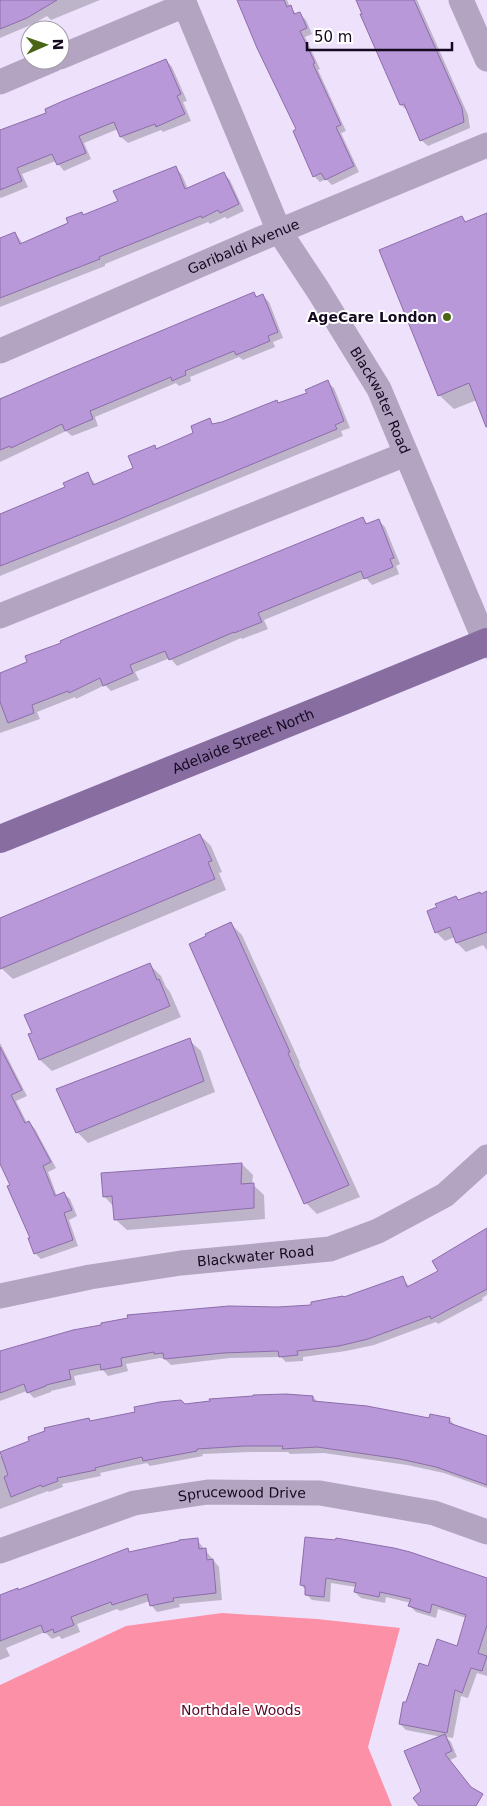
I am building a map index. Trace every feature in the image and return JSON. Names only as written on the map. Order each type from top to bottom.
[{"type":"main road","name":"Adelaide Street North","points":[[0,839],[487,643]]},
{"type":"street","points":[[461,0],[487,59]]},
{"type":"street","points":[[70,53],[184,2]]},
{"type":"street","name":"Blackwater Road","points":[[184,2],[279,232],[380,389],[487,643]]},
{"type":"street","points":[[0,82],[28,70]]},
{"type":"street","name":"Garibaldi Avenue","points":[[0,351],[487,145]]},
{"type":"street","points":[[0,616],[406,454]]},
{"type":"street","name":"Blackwater Road","points":[[0,1296],[90,1277],[181,1263],[330,1248],[378,1231],[444,1195],[487,1157]]},
{"type":"street","name":"Sprucewood Drive","points":[[0,1551],[134,1503],[208,1492],[320,1493],[434,1513],[487,1532]]},
{"type":"green space","name":"Northdale Woods","points":[[222,1613],[317,1619],[400,1628],[368,1747],[392,1806],[0,1806],[0,1685],[126,1626]]},
{"type":"building","points":[[0,0],[57,0],[27,18],[0,29]]},
{"type":"building","points":[[237,0],[284,0],[287,7],[291,5],[294,14],[300,12],[307,28],[300,31],[341,125],[336,127],[354,166],[325,180],[321,173],[313,177],[293,131],[296,129],[257,48]]},
{"type":"building","points":[[356,0],[414,0],[462,108],[464,122],[420,141],[404,104],[400,105],[360,14],[362,14]]},
{"type":"building","points":[[166,59],[181,94],[177,96],[185,114],[156,127],[155,124],[120,137],[114,122],[79,136],[86,153],[57,165],[52,154],[17,168],[22,181],[0,190],[0,130],[46,113],[45,109]]},
{"type":"building","points":[[176,166],[185,189],[224,172],[239,204],[220,213],[218,210],[202,218],[201,216],[99,257],[100,259],[0,298],[0,238],[15,232],[20,244],[68,223],[66,218],[82,212],[83,215],[118,201],[113,191]]},
{"type":"building","name":"AgeCare London","points":[[487,213],[486,427],[469,383],[438,396],[379,250],[462,216],[465,222]]},
{"type":"building","points":[[254,292],[256,297],[263,294],[278,332],[268,336],[270,341],[236,355],[234,351],[185,371],[186,375],[172,381],[171,377],[90,411],[93,419],[65,431],[62,424],[11,448],[10,446],[0,450],[0,399]]},
{"type":"building","points":[[328,380],[344,421],[335,425],[337,429],[115,521],[0,566],[0,514],[65,487],[63,483],[88,472],[93,485],[133,468],[128,456],[155,445],[156,449],[193,433],[191,426],[210,418],[212,424],[222,422],[277,400],[278,403],[307,393],[305,390]]},
{"type":"building","points":[[363,517],[366,524],[379,519],[394,558],[390,559],[393,567],[364,579],[361,571],[258,613],[262,622],[169,660],[165,651],[130,665],[133,673],[103,686],[100,678],[69,693],[68,691],[32,705],[34,713],[8,723],[0,702],[0,673],[27,662],[25,656],[61,643],[60,641],[81,632]]},
{"type":"building","points":[[200,834],[212,861],[208,862],[215,879],[0,969],[0,918]]},
{"type":"building","points":[[487,891],[487,932],[456,943],[450,927],[435,933],[427,911],[437,907],[435,904],[456,896],[458,900]]},
{"type":"building","points":[[231,922],[290,1052],[288,1053],[349,1185],[304,1204],[189,944]]},
{"type":"building","points":[[150,963],[170,1006],[39,1060],[28,1034],[32,1033],[24,1015]]},
{"type":"building","points":[[190,1038],[204,1081],[76,1133],[56,1089]]},
{"type":"building","points":[[0,1047],[22,1090],[11,1095],[25,1123],[29,1121],[51,1162],[43,1166],[55,1196],[64,1192],[72,1210],[64,1213],[73,1240],[34,1254],[28,1238],[30,1238],[7,1186],[10,1185],[0,1164]]},
{"type":"building","points":[[242,1163],[241,1184],[254,1183],[254,1208],[114,1220],[112,1196],[103,1197],[101,1173]]},
{"type":"building","points":[[487,1228],[487,1289],[431,1319],[430,1316],[368,1339],[339,1346],[297,1351],[298,1355],[279,1357],[278,1351],[223,1353],[164,1359],[163,1353],[154,1354],[154,1352],[121,1358],[122,1366],[101,1370],[100,1364],[69,1370],[71,1379],[46,1385],[27,1393],[24,1384],[0,1393],[0,1351],[73,1330],[128,1318],[127,1315],[229,1306],[278,1307],[311,1305],[311,1302],[344,1297],[403,1276],[407,1287],[438,1271],[432,1261]]},
{"type":"building","points":[[286,1394],[313,1396],[313,1401],[367,1406],[429,1418],[430,1414],[450,1418],[449,1423],[487,1436],[487,1485],[436,1467],[400,1459],[317,1447],[282,1449],[283,1446],[197,1449],[197,1451],[143,1461],[142,1457],[95,1468],[96,1470],[57,1478],[58,1481],[42,1487],[41,1485],[11,1497],[4,1477],[8,1475],[0,1452],[29,1441],[28,1437],[45,1431],[44,1428],[89,1418],[90,1421],[135,1412],[134,1407],[160,1402],[181,1400],[185,1404],[210,1401],[209,1399]]},
{"type":"building","points":[[305,1537],[335,1540],[336,1538],[394,1548],[487,1578],[487,1625],[478,1653],[487,1656],[482,1671],[471,1668],[462,1693],[455,1690],[447,1733],[399,1724],[403,1702],[406,1702],[419,1663],[428,1666],[437,1639],[457,1646],[466,1615],[432,1604],[430,1613],[408,1606],[411,1599],[380,1592],[379,1597],[354,1592],[356,1583],[326,1578],[324,1597],[305,1595],[305,1586],[300,1585]]},
{"type":"building","points":[[198,1538],[199,1549],[206,1548],[207,1560],[213,1559],[216,1593],[173,1598],[174,1601],[150,1606],[147,1594],[112,1605],[111,1602],[71,1617],[74,1625],[54,1633],[53,1629],[44,1633],[41,1625],[0,1641],[0,1595],[18,1588],[18,1590],[128,1548],[129,1552],[179,1540]]},
{"type":"building","points":[[445,1734],[452,1751],[445,1754],[471,1787],[483,1794],[476,1806],[419,1806],[413,1798],[421,1791],[404,1751]]},
{"type":"place","name":"AgeCare London","points":[[447,317]]}]
